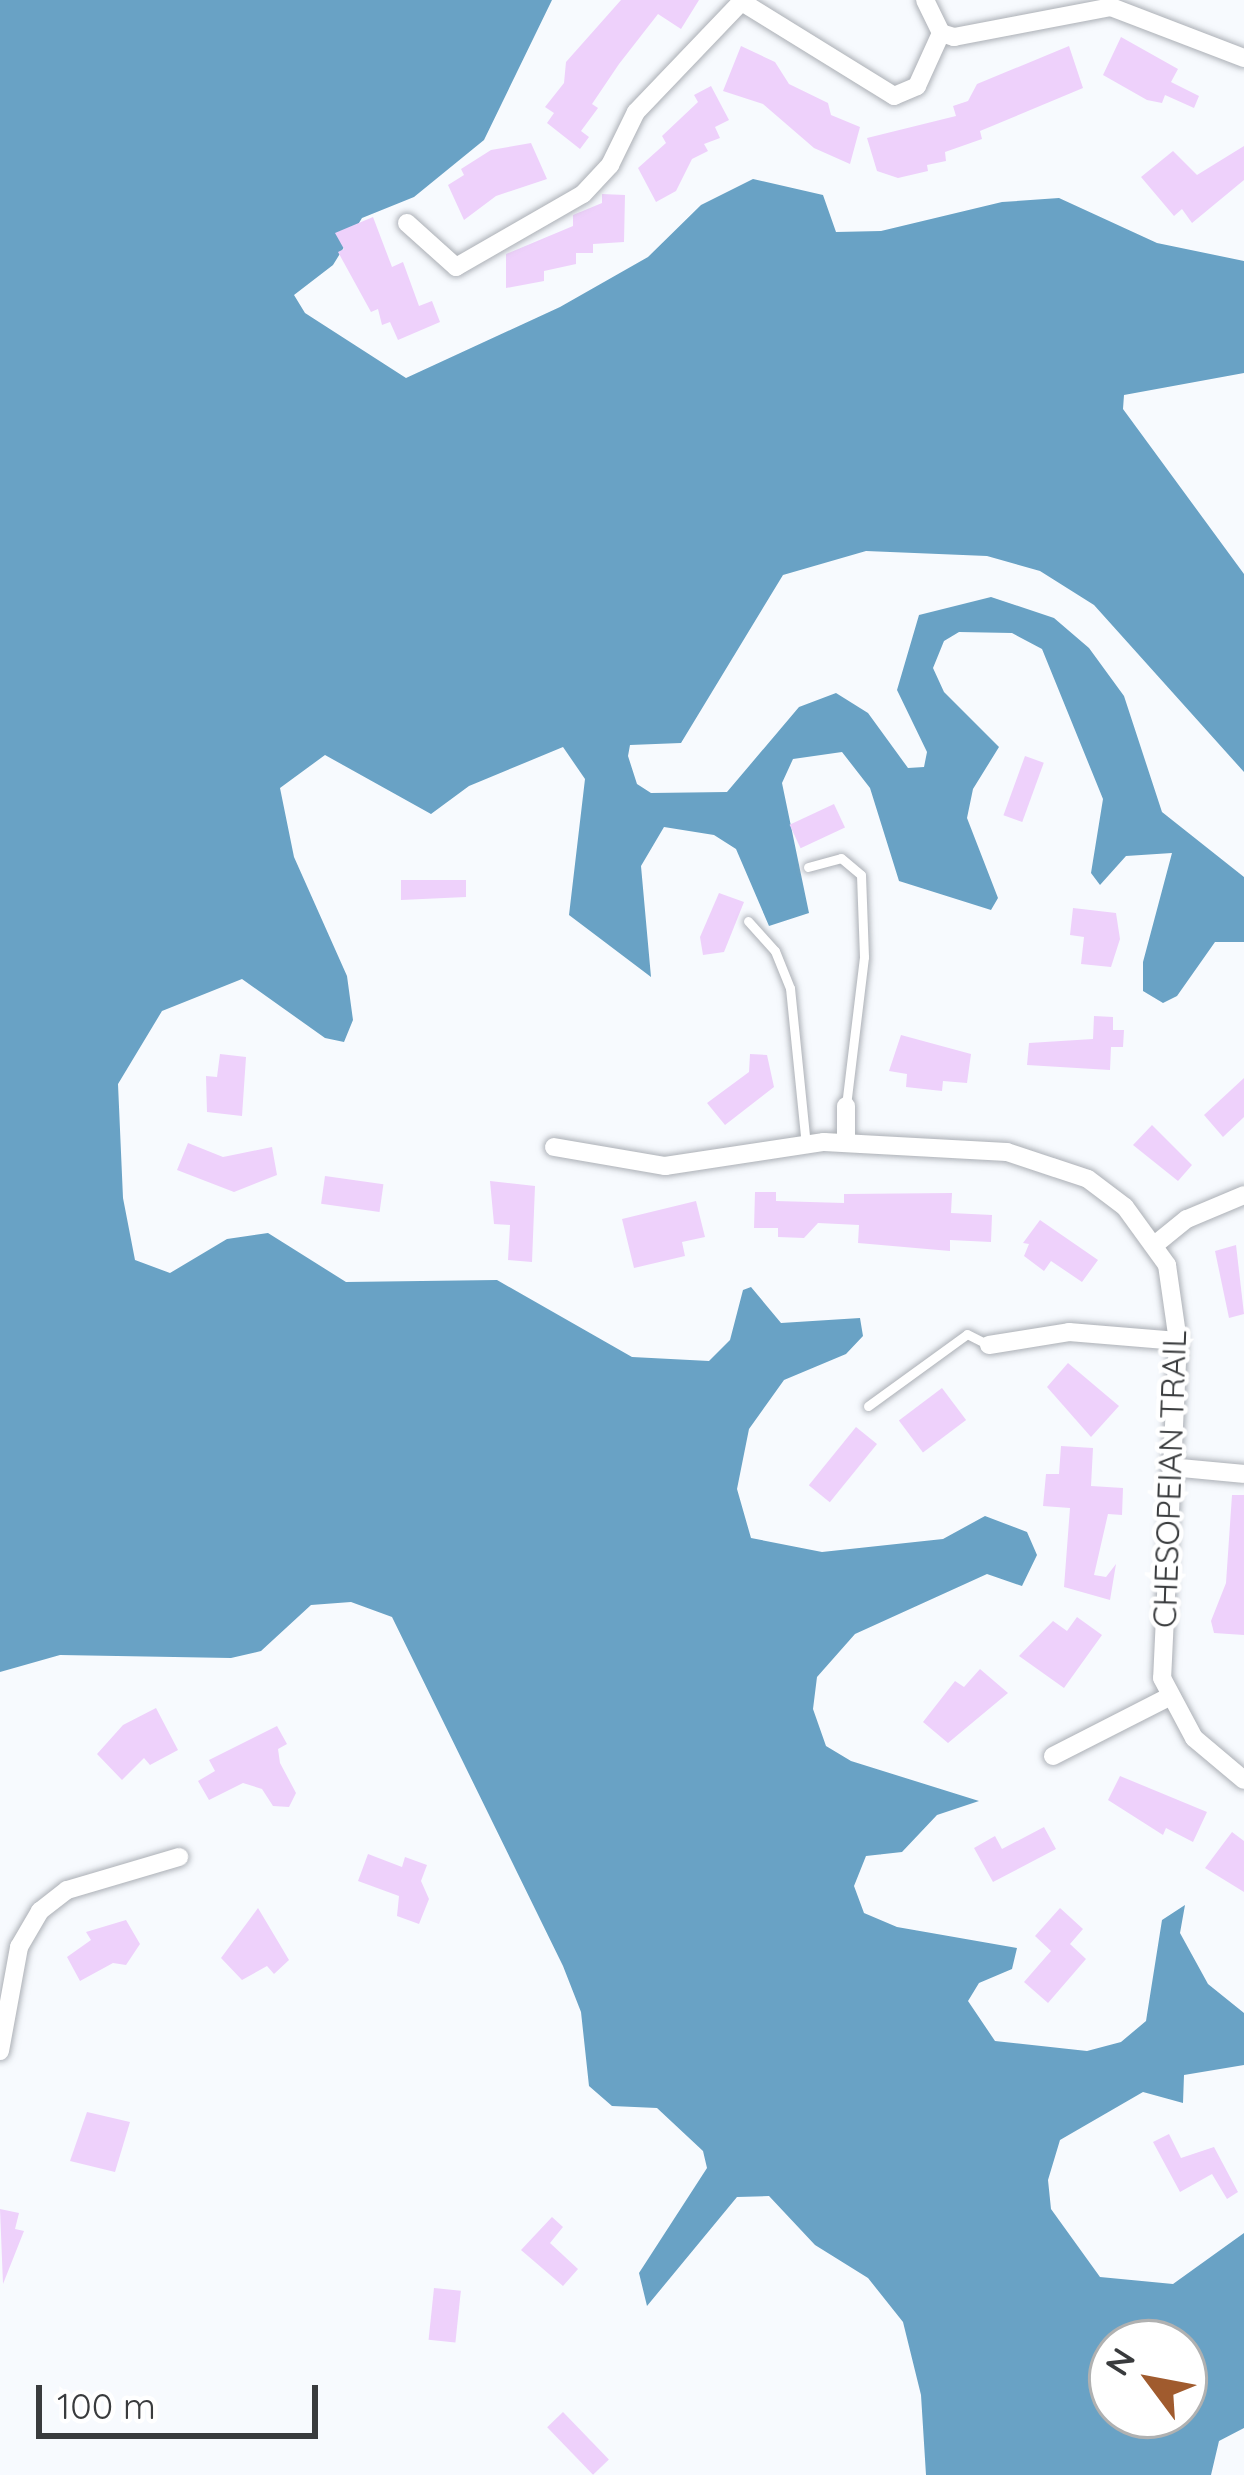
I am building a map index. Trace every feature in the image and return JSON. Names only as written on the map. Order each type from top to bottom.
[{"type":"street","points":[[926,0],[941,33],[953,38],[1111,7],[1244,58]]},
{"type":"street","points":[[407,223],[456,267],[583,194],[610,165],[636,112],[743,1],[894,96],[916,86],[941,33]]},
{"type":"street","points":[[846,1106],[846,1142]]},
{"type":"street","points":[[554,1147],[665,1166],[846,1142],[1007,1152],[1052,1164],[1125,1207],[1157,1244],[1186,1219],[1244,1195]]},
{"type":"street","name":"CHESOPEIAN TRAIL","points":[[1157,1244],[1178,1340],[1170,1467],[1168,1698]]},
{"type":"street","points":[[989,1345],[1070,1333],[1178,1340]]},
{"type":"street","points":[[1170,1467],[1244,1474]]},
{"type":"street","points":[[1053,1756],[1168,1698],[1194,1738],[1244,1780]]},
{"type":"street","points":[[0,2051],[19,1947],[40,1911],[82,1885],[178,1857]]},
{"type":"lane","points":[[808,867],[841,858],[861,875],[864,957],[846,1106]]},
{"type":"lane","points":[[748,921],[776,950],[790,988],[806,1145]]},
{"type":"lane","points":[[868,1406],[967,1334],[989,1345]]},
{"type":"water","points":[[0,0],[552,0],[484,140],[414,197],[362,218],[333,265],[294,295],[305,313],[406,378],[560,307],[648,257],[701,205],[753,179],[823,195],[836,232],[881,231],[1002,202],[1059,198],[1157,243],[1244,261],[1244,373],[1124,395],[1123,409],[1244,574],[1244,772],[1094,605],[1040,571],[987,556],[866,551],[783,575],[681,743],[630,745],[628,756],[637,784],[651,793],[727,792],[799,707],[836,693],[868,713],[908,768],[924,767],[927,752],[897,690],[919,615],[991,597],[1054,618],[1089,648],[1124,696],[1162,812],[1244,877],[1244,942],[1215,942],[1177,996],[1163,1003],[1143,991],[1143,962],[1172,853],[1126,856],[1100,885],[1091,873],[1103,799],[1042,649],[1012,633],[959,632],[944,641],[933,668],[944,692],[999,747],[973,789],[967,818],[998,898],[991,910],[899,881],[870,788],[842,752],[793,759],[782,783],[809,913],[769,926],[736,849],[714,835],[664,827],[641,866],[651,977],[569,915],[585,779],[563,747],[469,786],[431,814],[325,755],[280,788],[294,857],[347,976],[353,1020],[344,1042],[325,1038],[242,979],[162,1011],[118,1084],[123,1198],[135,1260],[170,1273],[227,1239],[268,1233],[346,1282],[497,1280],[632,1357],[709,1361],[730,1340],[743,1290],[751,1287],[781,1323],[860,1318],[863,1336],[846,1354],[784,1380],[749,1429],[737,1489],[751,1538],[822,1552],[943,1539],[985,1516],[1027,1532],[1037,1555],[1022,1586],[987,1574],[855,1634],[817,1677],[813,1709],[826,1746],[851,1761],[979,1801],[937,1815],[902,1852],[866,1856],[854,1886],[864,1913],[897,1927],[1017,1948],[1012,1969],[979,1983],[968,2001],[995,2041],[1087,2051],[1121,2042],[1146,2021],[1162,1920],[1185,1905],[1180,1933],[1208,1984],[1244,2013],[1244,2065],[1184,2075],[1183,2103],[1143,2092],[1060,2140],[1048,2180],[1051,2209],[1100,2277],[1173,2284],[1244,2233],[1244,2428],[1219,2441],[1211,2475],[926,2475],[921,2395],[903,2322],[868,2278],[815,2245],[769,2196],[737,2197],[647,2306],[639,2273],[707,2168],[703,2151],[657,2108],[612,2106],[589,2086],[581,2012],[563,1966],[392,1617],[351,1602],[311,1605],[261,1651],[231,1658],[60,1655],[0,1672]]},
{"type":"building","points":[[621,0],[699,0],[681,29],[658,14],[592,104],[598,108],[581,131],[589,137],[580,149],[547,123],[554,113],[545,107],[564,83],[566,62]]},
{"type":"building","points":[[1121,37],[1178,69],[1171,82],[1199,96],[1194,108],[1165,95],[1162,103],[1147,100],[1103,75]]},
{"type":"building","points":[[741,46],[775,62],[789,84],[828,103],[831,115],[860,127],[850,164],[814,148],[763,104],[723,91]]},
{"type":"building","points":[[1069,46],[1083,88],[980,131],[982,139],[945,152],[946,161],[927,165],[928,171],[898,178],[877,171],[867,138],[956,116],[953,106],[968,101],[977,84]]},
{"type":"building","points":[[711,86],[729,120],[715,127],[720,138],[704,144],[708,151],[692,159],[676,191],[656,202],[638,168],[666,143],[662,136],[698,102],[694,95]]},
{"type":"building","points":[[531,143],[547,179],[496,196],[464,220],[448,185],[464,175],[461,169],[491,150]]},
{"type":"building","points":[[1244,146],[1244,180],[1192,223],[1182,209],[1174,216],[1141,177],[1173,151],[1197,175]]},
{"type":"building","points":[[602,194],[625,195],[624,242],[593,244],[593,253],[576,253],[576,264],[544,271],[544,281],[506,288],[506,254],[573,226],[573,215],[602,203]]},
{"type":"building","points":[[373,217],[392,267],[403,262],[419,306],[432,301],[440,322],[398,340],[390,322],[382,325],[378,309],[371,312],[338,252],[344,249],[335,233]]},
{"type":"building","points":[[1025,756],[1044,763],[1022,822],[1003,815]]},
{"type":"building","points":[[834,804],[845,828],[801,848],[790,825]]},
{"type":"building","points":[[401,880],[466,880],[466,897],[401,900]]},
{"type":"building","points":[[719,893],[744,902],[724,952],[703,955],[700,937]]},
{"type":"building","points":[[1073,908],[1116,913],[1120,939],[1111,967],[1081,964],[1084,937],[1070,935]]},
{"type":"building","points":[[1094,1016],[1113,1017],[1113,1030],[1124,1030],[1123,1047],[1111,1047],[1110,1070],[1027,1065],[1029,1043],[1093,1039]]},
{"type":"building","points":[[901,1035],[971,1054],[967,1083],[943,1081],[942,1091],[906,1087],[907,1074],[889,1071]]},
{"type":"building","points":[[220,1054],[246,1057],[242,1116],[207,1112],[206,1076],[217,1077]]},
{"type":"building","points":[[750,1054],[767,1055],[774,1087],[725,1125],[707,1103],[749,1072]]},
{"type":"building","points":[[1244,1078],[1244,1117],[1223,1137],[1204,1115]]},
{"type":"building","points":[[1152,1125],[1192,1165],[1178,1181],[1133,1145]]},
{"type":"building","points":[[188,1143],[223,1157],[272,1147],[277,1175],[234,1192],[177,1170]]},
{"type":"building","points":[[325,1176],[383,1184],[380,1212],[321,1204]]},
{"type":"building","points":[[490,1181],[535,1186],[532,1262],[508,1260],[510,1225],[494,1224]]},
{"type":"building","points":[[755,1192],[776,1192],[776,1201],[844,1203],[844,1194],[952,1193],[951,1213],[992,1215],[991,1242],[950,1240],[950,1251],[858,1243],[859,1225],[818,1223],[804,1238],[778,1237],[778,1228],[754,1228]]},
{"type":"building","points":[[696,1201],[705,1237],[682,1242],[685,1256],[634,1268],[622,1219]]},
{"type":"building","points":[[1040,1220],[1098,1260],[1082,1282],[1051,1261],[1044,1271],[1024,1256],[1029,1244],[1023,1243]]},
{"type":"building","points":[[1236,1245],[1244,1314],[1229,1318],[1215,1251]]},
{"type":"building","points":[[1068,1363],[1119,1406],[1091,1437],[1047,1387]]},
{"type":"building","points":[[942,1388],[966,1420],[923,1452],[899,1420]]},
{"type":"building","points":[[856,1427],[877,1444],[830,1502],[809,1485]]},
{"type":"building","points":[[1061,1446],[1093,1448],[1091,1486],[1123,1488],[1122,1515],[1108,1514],[1094,1575],[1106,1577],[1116,1564],[1110,1600],[1064,1587],[1070,1508],[1043,1506],[1046,1474],[1059,1474]]},
{"type":"building","points":[[1232,1495],[1244,1495],[1244,1635],[1214,1633],[1211,1621],[1226,1583]]},
{"type":"building","points":[[1077,1617],[1102,1635],[1064,1688],[1019,1656],[1053,1621],[1067,1631]]},
{"type":"building","points":[[980,1669],[1008,1693],[948,1743],[923,1722],[955,1681],[964,1687]]},
{"type":"building","points":[[156,1708],[178,1750],[150,1765],[144,1758],[122,1780],[97,1754],[123,1725]]},
{"type":"building","points":[[277,1726],[287,1744],[278,1749],[280,1763],[296,1793],[289,1807],[273,1806],[262,1789],[243,1783],[209,1800],[198,1781],[215,1771],[209,1760]]},
{"type":"building","points":[[1120,1776],[1207,1812],[1193,1842],[1166,1828],[1163,1835],[1108,1800]]},
{"type":"building","points":[[1044,1827],[1056,1849],[993,1882],[974,1848],[995,1836],[1002,1849]]},
{"type":"building","points":[[1232,1832],[1244,1841],[1244,1892],[1205,1868]]},
{"type":"building","points":[[368,1854],[402,1867],[405,1857],[427,1865],[421,1881],[429,1899],[419,1924],[397,1916],[399,1896],[358,1881]]},
{"type":"building","points":[[258,1908],[289,1960],[274,1974],[267,1966],[242,1980],[221,1958]]},
{"type":"building","points":[[1060,1908],[1083,1929],[1070,1944],[1086,1959],[1048,2003],[1024,1982],[1051,1951],[1035,1936]]},
{"type":"building","points":[[126,1920],[140,1944],[126,1965],[113,1963],[80,1981],[67,1957],[91,1940],[86,1932]]},
{"type":"building","points":[[87,2112],[130,2122],[115,2172],[70,2161]]},
{"type":"building","points":[[1169,2134],[1181,2158],[1214,2147],[1238,2192],[1227,2199],[1212,2174],[1180,2192],[1153,2142]]},
{"type":"building","points":[[0,2209],[19,2213],[15,2229],[24,2231],[3,2284]]},
{"type":"building","points":[[552,2217],[563,2227],[550,2243],[578,2269],[563,2286],[521,2250]]},
{"type":"building","points":[[434,2288],[461,2291],[455,2343],[429,2340]]},
{"type":"building","points":[[563,2412],[609,2459],[593,2475],[547,2427]]}]
